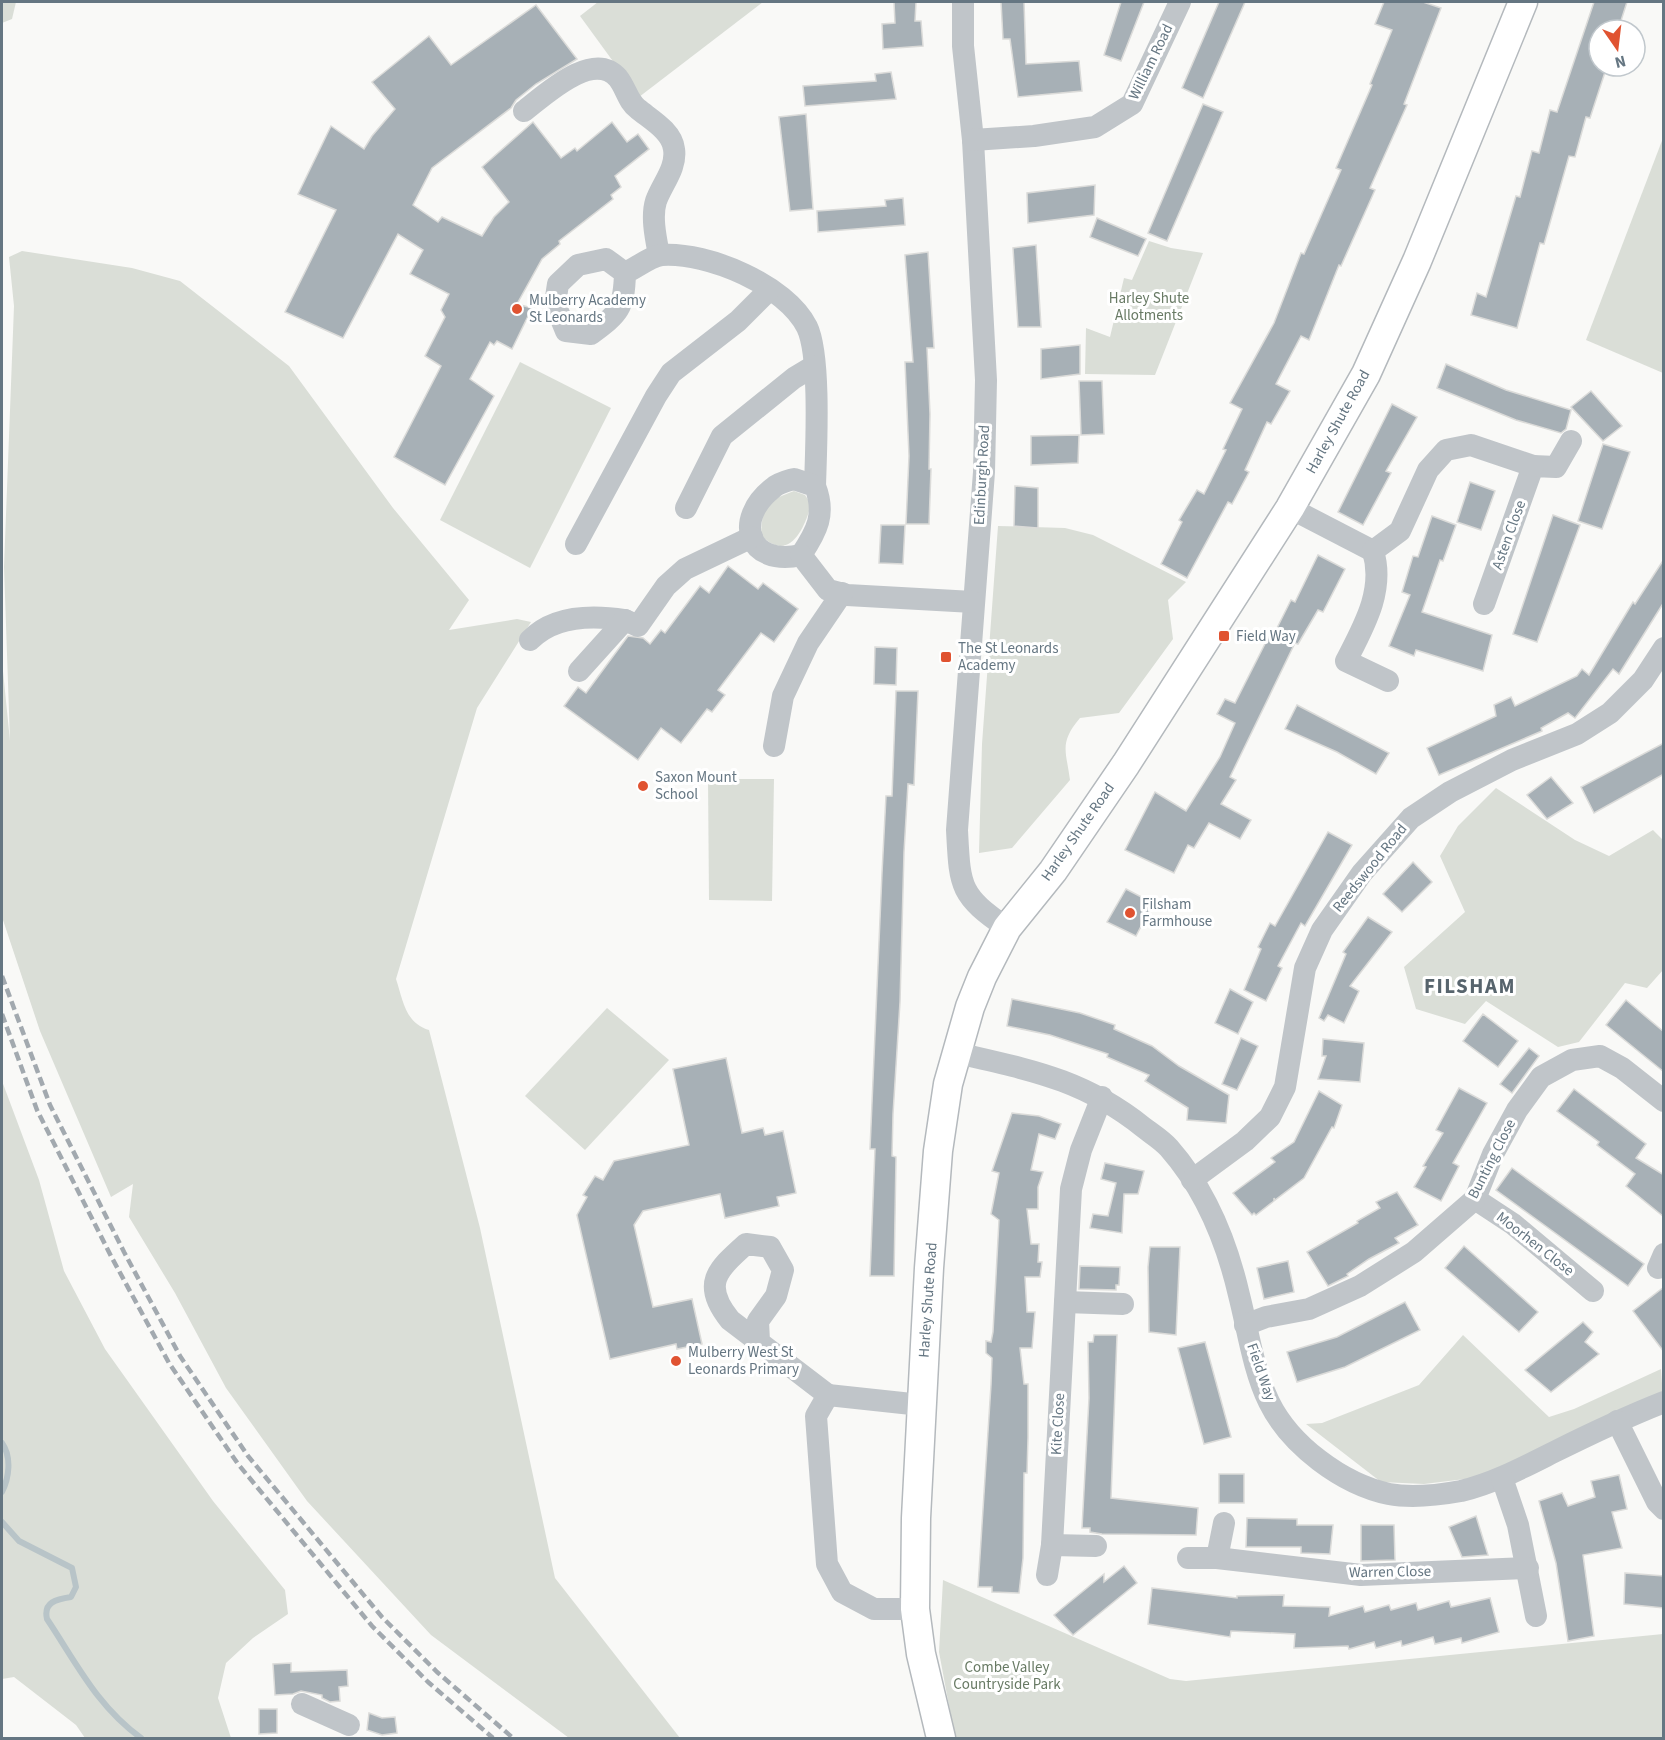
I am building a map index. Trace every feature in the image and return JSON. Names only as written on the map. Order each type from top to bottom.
[{"type":"main road","name":"Harley Shute Road","points":[[941,1738],[921,1654],[915,1609],[921,1405],[938,1151],[948,1084],[982,977],[1007,928],[1053,871],[1126,765],[1290,508],[1366,374],[1417,261],[1523,2]]},
{"type":"street","name":"Edinburgh Road","points":[[963,2],[963,46],[973,140],[986,380],[984,472],[957,830],[959,872],[965,893],[981,910],[1007,928]]},
{"type":"street","name":"William Road","points":[[973,140],[1034,136],[1095,127],[1132,105],[1180,2]]},
{"type":"street","points":[[524,111],[565,80],[581,72],[607,70],[618,77],[634,106],[665,130],[675,148],[670,172],[656,202],[655,234],[659,255]]},
{"type":"street","points":[[626,273],[659,255],[706,260],[745,274],[789,302],[808,328],[814,366],[815,486],[821,500],[821,522],[801,555],[784,559],[766,556],[755,545],[752,537],[750,519],[758,502],[774,486],[794,479],[815,486]]},
{"type":"street","points":[[576,544],[656,396],[671,374],[738,321],[770,290]]},
{"type":"street","points":[[686,508],[722,436],[794,378],[814,366]]},
{"type":"street","points":[[1373,551],[1400,531],[1428,470],[1446,450],[1471,445],[1533,466],[1556,468],[1571,441]]},
{"type":"street","name":"Asten Close","points":[[1484,604],[1533,466]]},
{"type":"street","points":[[1290,508],[1373,551],[1378,567],[1378,582],[1366,622],[1346,661],[1388,681]]},
{"type":"street","points":[[530,640],[540,629],[566,620],[625,620],[638,626],[666,586],[685,569],[752,537]]},
{"type":"street","points":[[801,555],[828,590],[842,594],[973,602]]},
{"type":"street","points":[[774,746],[783,696],[808,643],[842,594]]},
{"type":"street","points":[[579,671],[625,620]]},
{"type":"street","name":"Reedswood Road","points":[[1192,1180],[1245,1142],[1270,1118],[1285,1086],[1305,968],[1322,930],[1362,873],[1411,818],[1450,792],[1512,760],[1577,734],[1610,713],[1643,680],[1664,648]]},
{"type":"street","name":"Field Way","points":[[957,1053],[1045,1075],[1102,1097],[1169,1147],[1192,1180],[1215,1220],[1228,1257],[1245,1325],[1269,1402],[1287,1428],[1328,1466],[1352,1480],[1390,1494],[1420,1495],[1460,1491],[1502,1478],[1617,1421],[1664,1402]]},
{"type":"street","name":"Bunting Close","points":[[1245,1325],[1266,1317],[1309,1309],[1360,1286],[1413,1252],[1475,1199],[1493,1155],[1517,1110],[1541,1077],[1572,1060],[1600,1056],[1622,1068],[1664,1101]]},
{"type":"street","name":"Kite Close","points":[[1047,1575],[1052,1545],[1071,1189],[1081,1150],[1102,1097]]},
{"type":"street","name":"Moorhen Close","points":[[1475,1199],[1513,1224],[1593,1291]]},
{"type":"street","points":[[1065,1302],[1123,1304]]},
{"type":"street","points":[[759,1341],[828,1395],[921,1405]]},
{"type":"street","points":[[828,1395],[816,1416],[827,1564],[842,1592],[874,1609],[915,1609]]},
{"type":"street","points":[[1617,1421],[1657,1502],[1664,1509]]},
{"type":"street","points":[[1502,1478],[1518,1525],[1536,1616]]},
{"type":"street","points":[[1217,1558],[1224,1523]]},
{"type":"street","points":[[1052,1545],[1096,1546]]},
{"type":"street","name":"Warren Close","points":[[1188,1558],[1217,1558],[1361,1575],[1528,1568]]},
{"type":"street","points":[[302,1704],[350,1722]]},
{"type":"green space","points":[[2,2],[16,2],[12,19],[2,23]]},
{"type":"green space","points":[[598,2],[763,2],[639,97],[580,16]]},
{"type":"green space","points":[[1663,138],[1664,373],[1586,340]]},
{"type":"green space","name":"Harley Shute Allotments","points":[[1149,241],[1171,248],[1203,253],[1155,375],[1085,374],[1086,328],[1110,337],[1124,278],[1132,280]]},
{"type":"green space","points":[[22,251],[132,268],[180,281],[289,366],[393,508],[469,600],[449,630],[517,619],[531,622],[477,708],[396,979],[406,1010],[415,1022],[429,1030],[480,1228],[555,1578],[680,1738],[569,1738],[431,1635],[307,1501],[226,1388],[175,1293],[129,1217],[133,1184],[111,1197],[40,1031],[2,917],[2,661],[10,741],[4,567],[14,306],[9,257]]},
{"type":"green space","points":[[520,362],[611,408],[530,568],[440,520]]},
{"type":"green space","points":[[794,491],[805,495],[811,504],[800,532],[794,540],[787,545],[779,546],[761,535],[763,517],[772,502]]},
{"type":"green space","points":[[998,526],[1065,528],[1093,535],[1186,582],[1168,600],[1173,639],[1119,713],[1080,718],[1073,727],[1066,747],[1070,780],[1012,848],[979,853],[982,744]]},
{"type":"green space","points":[[708,779],[774,779],[772,901],[709,900]]},
{"type":"green space","points":[[1496,788],[1575,840],[1609,856],[1653,830],[1663,840],[1663,970],[1647,988],[1625,983],[1579,1042],[1558,1047],[1486,1001],[1465,1024],[1416,1009],[1404,967],[1465,912],[1440,856],[1458,826]]},
{"type":"green space","points":[[607,1008],[669,1060],[585,1150],[525,1096]]},
{"type":"green space","points":[[2,1081],[39,1180],[64,1271],[105,1349],[213,1501],[285,1590],[288,1614],[253,1638],[226,1663],[218,1698],[231,1738],[85,1738],[76,1725],[14,1677],[2,1679]]},
{"type":"green space","points":[[1463,1335],[1549,1417],[1574,1409],[1661,1369],[1663,1397],[1490,1476],[1424,1484],[1381,1482],[1306,1424],[1322,1423],[1419,1385]]},
{"type":"green space","name":"Combe Valley Countryside Park","points":[[943,1580],[1170,1679],[1186,1681],[1663,1634],[1663,1738],[955,1738],[939,1652]]},
{"type":"building","points":[[894,2],[916,2],[915,21],[921,21],[923,46],[883,49],[882,24],[895,23]]},
{"type":"building","points":[[1001,2],[1024,2],[1026,64],[1079,61],[1082,91],[1018,97],[1010,39],[1003,39]]},
{"type":"building","points":[[1121,2],[1144,2],[1121,61],[1104,55]]},
{"type":"building","points":[[1219,2],[1245,2],[1203,98],[1182,88]]},
{"type":"building","points":[[1384,2],[1423,2],[1441,8],[1404,104],[1407,105],[1370,188],[1375,190],[1341,266],[1339,265],[1309,340],[1301,336],[1276,384],[1290,391],[1271,424],[1267,422],[1245,470],[1249,472],[1232,504],[1228,502],[1187,578],[1161,564],[1182,522],[1179,520],[1197,490],[1204,494],[1226,450],[1223,449],[1242,409],[1230,403],[1274,323],[1301,253],[1304,254],[1341,170],[1336,168],[1372,85],[1370,84],[1392,30],[1375,24]]},
{"type":"building","points":[[1594,2],[1627,2],[1622,18],[1589,18]]},
{"type":"building","points":[[536,5],[577,59],[536,84],[516,100],[511,108],[432,168],[413,205],[438,222],[442,217],[482,236],[494,217],[509,202],[482,167],[533,122],[561,158],[575,148],[577,151],[612,122],[627,142],[638,134],[649,149],[615,176],[621,187],[611,195],[613,199],[559,241],[560,244],[542,259],[517,304],[532,308],[512,349],[497,341],[494,345],[490,342],[470,379],[494,396],[445,485],[394,457],[441,366],[425,356],[445,317],[441,310],[449,294],[410,274],[423,250],[398,234],[343,338],[285,312],[336,210],[298,194],[331,126],[364,149],[395,109],[372,82],[429,36],[451,65]]},
{"type":"building","points":[[1587,23],[1587,78],[1603,78],[1590,118],[1586,117],[1575,157],[1569,156],[1544,244],[1540,243],[1517,328],[1471,315],[1477,293],[1486,297],[1516,196],[1520,197],[1532,151],[1539,153],[1550,110],[1557,112]]},
{"type":"building","points":[[891,72],[896,99],[805,106],[803,86],[876,81],[875,74]]},
{"type":"building","points":[[1203,104],[1223,112],[1167,241],[1148,233]]},
{"type":"building","points":[[806,114],[813,209],[790,211],[779,117]]},
{"type":"building","points":[[1095,185],[1094,215],[1028,223],[1027,193]]},
{"type":"building","points":[[903,198],[905,225],[818,232],[817,211],[886,206],[885,200]]},
{"type":"building","points":[[1097,218],[1146,239],[1138,256],[1090,237]]},
{"type":"building","points":[[1036,245],[1041,327],[1018,327],[1013,248]]},
{"type":"building","points":[[928,252],[934,348],[927,348],[930,414],[929,469],[931,469],[929,524],[906,524],[909,456],[905,362],[913,362],[905,255]]},
{"type":"building","points":[[1080,345],[1080,374],[1041,379],[1041,349]]},
{"type":"building","points":[[1446,364],[1506,390],[1571,410],[1566,429],[1561,433],[1516,420],[1437,388]]},
{"type":"building","points":[[1079,381],[1102,381],[1104,434],[1081,435]]},
{"type":"building","points":[[1591,391],[1622,426],[1603,441],[1571,407]]},
{"type":"building","points":[[1392,404],[1417,417],[1386,471],[1391,473],[1363,525],[1338,512]]},
{"type":"building","points":[[1079,435],[1078,463],[1031,465],[1031,436]]},
{"type":"building","points":[[1603,444],[1630,452],[1602,529],[1578,521]]},
{"type":"building","points":[[1470,482],[1495,491],[1481,530],[1457,522]]},
{"type":"building","points":[[1015,486],[1038,488],[1038,528],[1014,526]]},
{"type":"building","points":[[1553,515],[1580,525],[1537,642],[1513,634]]},
{"type":"building","points":[[1432,516],[1456,525],[1443,561],[1440,560],[1422,612],[1492,635],[1483,671],[1416,650],[1414,656],[1389,646],[1410,595],[1402,592],[1413,556],[1418,557]]},
{"type":"building","points":[[881,525],[905,525],[903,564],[879,563]]},
{"type":"building","points":[[1318,555],[1345,569],[1323,612],[1318,610],[1298,644],[1295,643],[1230,777],[1236,780],[1221,804],[1251,820],[1240,839],[1209,823],[1194,848],[1188,845],[1174,873],[1125,850],[1155,792],[1186,811],[1220,757],[1235,723],[1217,714],[1225,699],[1235,703],[1270,634],[1273,636],[1291,600],[1295,602]]},
{"type":"building","points":[[1664,559],[1664,602],[1619,674],[1613,669],[1575,718],[1568,713],[1541,728],[1542,731],[1439,775],[1427,748],[1496,716],[1494,705],[1511,697],[1515,706],[1577,676],[1582,669],[1589,675],[1633,602],[1635,604]]},
{"type":"building","points":[[728,566],[758,589],[763,583],[798,609],[774,642],[761,633],[718,690],[725,695],[712,712],[707,709],[681,743],[661,728],[638,760],[564,706],[578,687],[586,693],[628,636],[643,638],[650,644],[661,630],[665,633],[700,586],[709,593]]},
{"type":"building","points":[[875,647],[897,648],[896,685],[874,684]]},
{"type":"building","points":[[896,691],[918,691],[914,785],[908,784],[900,1002],[893,1114],[892,1156],[896,1157],[894,1276],[870,1276],[875,1149],[870,1149],[882,873],[886,796],[892,796]]},
{"type":"building","points":[[1297,705],[1389,753],[1376,774],[1337,752],[1285,729]]},
{"type":"building","points":[[1664,743],[1664,774],[1594,813],[1581,787]]},
{"type":"building","points":[[1551,777],[1573,803],[1547,819],[1527,795]]},
{"type":"building","points":[[1328,832],[1352,845],[1305,926],[1301,923],[1278,966],[1282,968],[1266,1001],[1244,990],[1261,949],[1258,947],[1270,923],[1275,926]]},
{"type":"building","points":[[1413,862],[1432,882],[1402,912],[1383,894]]},
{"type":"building","name":"Filsham Farmhouse","points":[[1126,889],[1153,903],[1136,936],[1107,922]]},
{"type":"building","points":[[1368,917],[1392,932],[1350,986],[1359,991],[1344,1023],[1328,1015],[1324,1021],[1319,1018],[1346,954],[1343,952]]},
{"type":"building","points":[[1230,989],[1253,1002],[1238,1034],[1215,1023]]},
{"type":"building","points":[[1012,999],[1080,1013],[1115,1025],[1114,1029],[1152,1046],[1179,1066],[1229,1095],[1226,1123],[1187,1120],[1188,1108],[1145,1081],[1149,1075],[1107,1057],[1108,1054],[1050,1035],[1007,1026]]},
{"type":"building","points":[[1626,1000],[1664,1032],[1664,1072],[1606,1025]]},
{"type":"building","points":[[1483,1014],[1518,1041],[1498,1067],[1463,1041]]},
{"type":"building","points":[[1241,1038],[1258,1046],[1237,1090],[1222,1084]]},
{"type":"building","points":[[1323,1039],[1364,1043],[1360,1082],[1318,1079],[1326,1056],[1322,1056]]},
{"type":"building","points":[[1529,1048],[1539,1056],[1512,1093],[1500,1084]]},
{"type":"building","points":[[726,1058],[742,1133],[763,1128],[765,1135],[783,1131],[796,1193],[777,1197],[779,1206],[725,1218],[720,1194],[643,1211],[634,1225],[653,1307],[692,1299],[702,1344],[677,1349],[676,1344],[610,1359],[577,1215],[587,1197],[583,1195],[595,1176],[603,1180],[614,1161],[689,1145],[673,1069]]},
{"type":"building","points":[[1459,1088],[1487,1103],[1453,1163],[1459,1166],[1441,1201],[1414,1187],[1426,1167],[1423,1166],[1443,1133],[1436,1130]]},
{"type":"building","points":[[1574,1089],[1646,1144],[1636,1158],[1664,1175],[1664,1217],[1626,1186],[1635,1174],[1597,1145],[1599,1142],[1557,1111]]},
{"type":"building","points":[[1319,1091],[1342,1105],[1334,1128],[1332,1127],[1304,1178],[1275,1200],[1274,1198],[1274,1201],[1256,1215],[1254,1213],[1252,1215],[1233,1193],[1275,1162],[1271,1158],[1294,1142]]},
{"type":"building","points":[[1012,1113],[1039,1116],[1061,1124],[1055,1139],[1039,1134],[1031,1170],[1043,1172],[1038,1187],[1038,1209],[1027,1209],[1031,1244],[1039,1244],[1038,1262],[1042,1262],[1040,1277],[1025,1277],[1027,1312],[1035,1312],[1032,1348],[1020,1348],[1024,1384],[1028,1384],[1028,1437],[1027,1473],[1024,1473],[1023,1558],[1019,1593],[992,1592],[992,1587],[978,1587],[992,1358],[986,1353],[986,1341],[991,1342],[993,1332],[999,1220],[991,1214],[999,1173],[992,1171]]},
{"type":"building","points":[[1105,1163],[1144,1171],[1138,1194],[1124,1194],[1122,1233],[1090,1228],[1093,1214],[1108,1216],[1116,1183],[1101,1179]]},
{"type":"building","points":[[1512,1168],[1644,1264],[1628,1286],[1496,1190]]},
{"type":"building","points":[[1397,1192],[1418,1225],[1395,1238],[1399,1243],[1369,1259],[1347,1274],[1348,1276],[1328,1286],[1307,1252],[1358,1223],[1357,1221],[1380,1208],[1376,1202]]},
{"type":"building","points":[[1464,1246],[1538,1312],[1519,1332],[1445,1268]]},
{"type":"building","points":[[1150,1247],[1180,1247],[1176,1335],[1149,1332]]},
{"type":"building","points":[[1288,1261],[1294,1292],[1264,1299],[1257,1268]]},
{"type":"building","points":[[1080,1266],[1120,1267],[1119,1285],[1116,1285],[1116,1290],[1079,1289]]},
{"type":"building","points":[[1664,1287],[1664,1352],[1633,1311]]},
{"type":"building","points":[[1405,1302],[1420,1330],[1345,1367],[1297,1382],[1287,1352],[1337,1337]]},
{"type":"building","points":[[1583,1322],[1593,1332],[1585,1342],[1599,1354],[1551,1392],[1525,1370]]},
{"type":"building","points":[[1094,1335],[1117,1335],[1111,1498],[1198,1508],[1196,1535],[1102,1534],[1090,1532],[1090,1528],[1082,1528],[1089,1398],[1088,1342],[1093,1342]]},
{"type":"building","points":[[1205,1342],[1231,1437],[1204,1444],[1178,1348]]},
{"type":"building","points":[[1219,1474],[1244,1474],[1244,1503],[1219,1503]]},
{"type":"building","points":[[1619,1475],[1627,1509],[1612,1512],[1622,1548],[1583,1555],[1594,1636],[1568,1641],[1556,1563],[1539,1501],[1562,1493],[1568,1506],[1595,1497],[1591,1481]]},
{"type":"building","points":[[1476,1516],[1488,1555],[1462,1557],[1449,1527]]},
{"type":"building","points":[[1247,1518],[1297,1519],[1297,1525],[1333,1525],[1330,1554],[1301,1553],[1301,1547],[1246,1547]]},
{"type":"building","points":[[1361,1525],[1394,1525],[1395,1560],[1361,1561]]},
{"type":"building","points":[[1124,1566],[1137,1583],[1073,1635],[1054,1615],[1104,1574],[1104,1582]]},
{"type":"building","points":[[1625,1573],[1664,1576],[1664,1608],[1624,1604]]},
{"type":"building","points":[[1152,1588],[1237,1598],[1237,1596],[1284,1595],[1283,1606],[1330,1607],[1329,1616],[1363,1606],[1365,1612],[1389,1605],[1391,1610],[1416,1603],[1418,1610],[1449,1601],[1451,1607],[1490,1598],[1499,1632],[1462,1643],[1461,1638],[1435,1644],[1433,1637],[1402,1646],[1401,1641],[1376,1648],[1374,1642],[1349,1649],[1348,1646],[1294,1648],[1295,1634],[1231,1631],[1230,1637],[1148,1624]]},
{"type":"building","points":[[291,1663],[291,1672],[347,1670],[348,1686],[339,1687],[340,1701],[330,1702],[322,1698],[322,1695],[301,1691],[275,1695],[273,1664]]},
{"type":"building","points":[[259,1709],[277,1709],[277,1733],[259,1734]]},
{"type":"building","points":[[369,1713],[382,1718],[395,1717],[397,1733],[382,1735],[367,1730]]},
{"type":"waterway","points":[[2,1443],[8,1461],[2,1492]]},
{"type":"waterway","points":[[2,1522],[19,1541],[72,1568],[76,1587],[71,1597],[56,1600],[49,1605],[46,1613],[47,1619],[100,1698],[126,1726],[141,1738]]},
{"type":"railway","points":[[2,976],[50,1105],[124,1252],[180,1356],[248,1456],[382,1617],[437,1672],[513,1738]]},
{"type":"railway","points":[[2,1014],[37,1110],[112,1258],[169,1363],[238,1464],[372,1626],[428,1682],[493,1738]]},
{"type":"place","name":"Mulberry Academy St Leonards","points":[[517,309]]},
{"type":"place","name":"Field Way","points":[[1224,636]]},
{"type":"place","name":"The St Leonards Academy","points":[[946,657]]},
{"type":"place","name":"Saxon Mount School","points":[[643,786]]},
{"type":"place","name":"Filsham Farmhouse","points":[[1130,913]]},
{"type":"place","name":"Mulberry West St Leonards Primary","points":[[676,1361]]},
{"type":"district","name":"FILSHAM","points":[[1470,986]]}]
